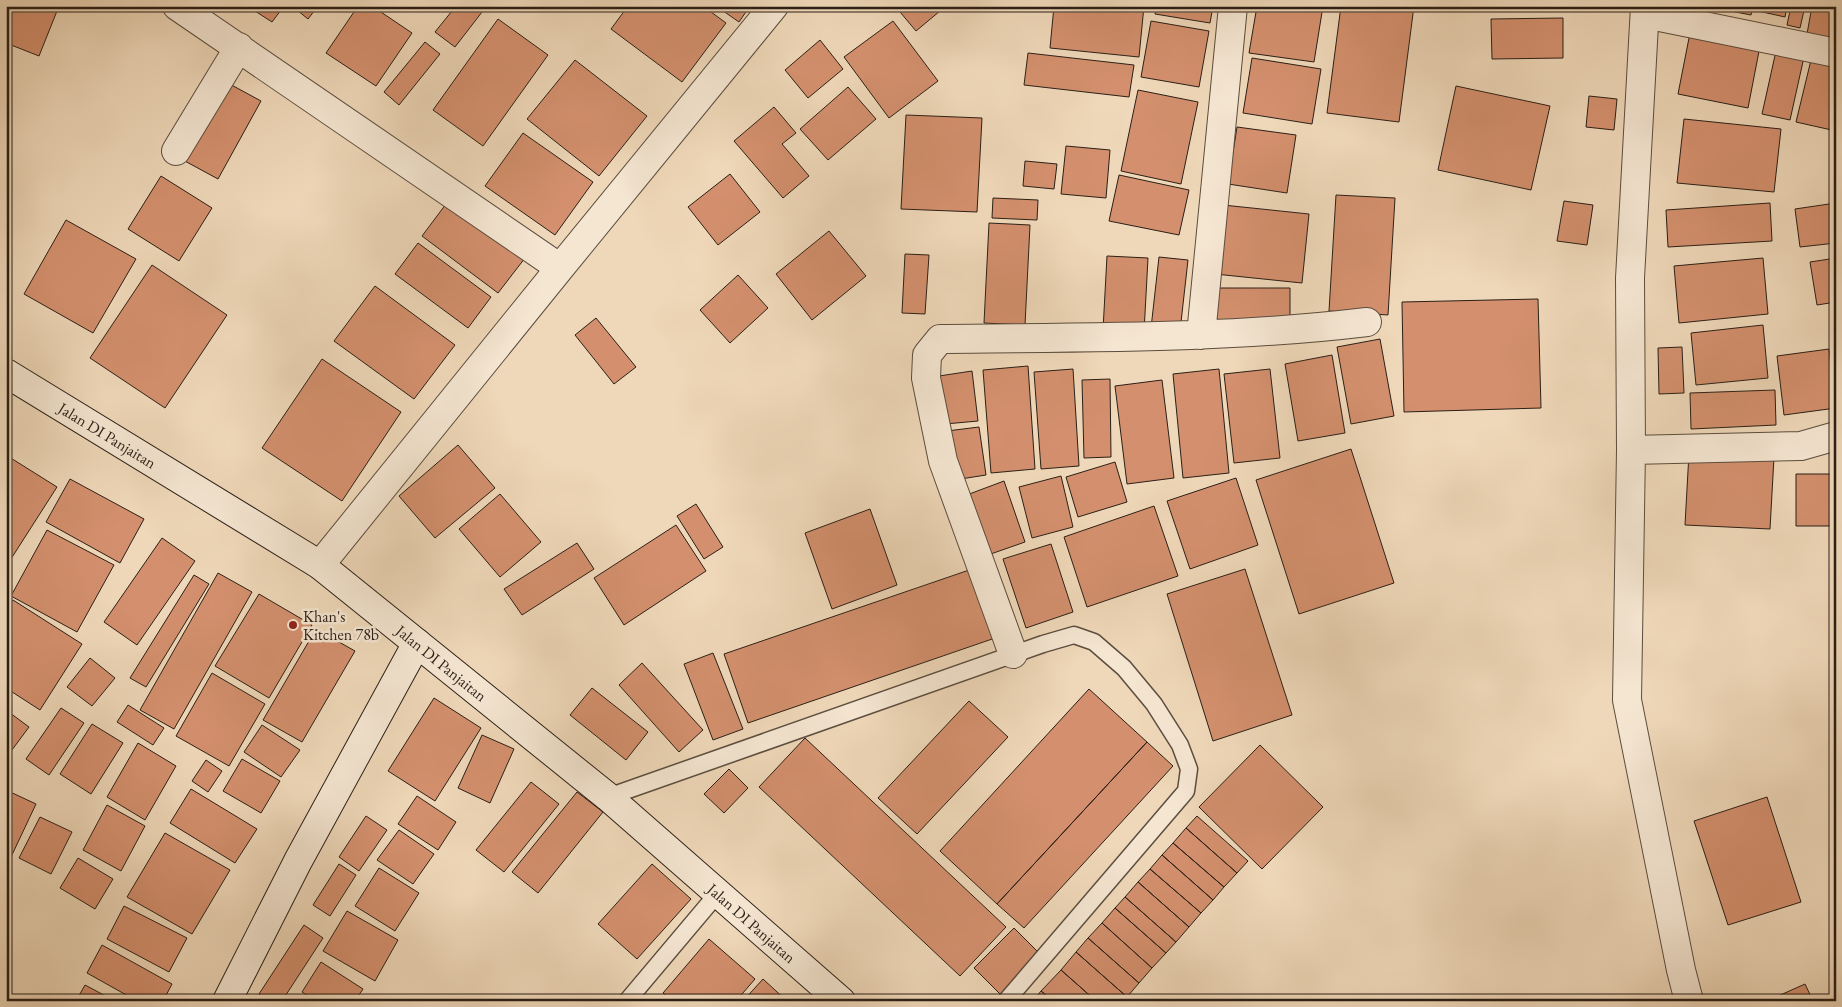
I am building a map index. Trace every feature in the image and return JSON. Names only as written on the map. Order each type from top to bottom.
[{"type":"street","points":[[177,6],[560,268]]},
{"type":"street","points":[[320,565],[774,6]]},
{"type":"street","points":[[1201,335],[1234,6]]},
{"type":"street","points":[[1689,1001],[1681,970],[1627,700],[1631,450],[1630,278],[1645,10],[1836,53]]},
{"type":"street","points":[[176,151],[239,47]]},
{"type":"street","points":[[1013,654],[943,461],[926,378],[927,355],[940,340],[1201,335],[1320,328],[1367,322]]},
{"type":"street","name":"Jalan DI Panjaitan","points":[[6,373],[320,565],[608,797],[840,1001]]},
{"type":"street","points":[[1631,450],[1801,446],[1836,436]]},
{"type":"street","points":[[228,1001],[298,861],[417,642]]},
{"type":"lane","points":[[608,797],[1013,654],[1074,635],[1094,642],[1124,668],[1154,704],[1180,745],[1189,769],[1186,790],[1006,1001]]},
{"type":"lane","points":[[627,1001],[718,894]]},
{"type":"building","points":[[6,6],[59,6],[39,56],[6,43]]},
{"type":"building","points":[[258,6],[284,6],[272,22],[255,11]]},
{"type":"building","points":[[292,6],[318,6],[308,19]]},
{"type":"building","points":[[358,6],[372,6],[412,33],[376,86],[326,53]]},
{"type":"building","points":[[456,6],[474,6],[482,12],[455,47],[435,32]]},
{"type":"building","points":[[628,6],[703,6],[726,23],[682,82],[611,29]]},
{"type":"building","points":[[716,6],[750,6],[739,22]]},
{"type":"building","points":[[895,6],[946,6],[916,31]]},
{"type":"building","points":[[1054,6],[1144,6],[1139,57],[1050,48]]},
{"type":"building","points":[[1156,6],[1213,6],[1210,23],[1155,14]]},
{"type":"building","points":[[1257,6],[1323,6],[1314,62],[1249,53]]},
{"type":"building","points":[[1341,6],[1414,6],[1399,122],[1327,113]]},
{"type":"building","points":[[1705,6],[1753,6],[1751,15]]},
{"type":"building","points":[[1759,6],[1787,6],[1785,17],[1758,11]]},
{"type":"building","points":[[1791,6],[1805,6],[1800,28],[1787,25]]},
{"type":"building","points":[[1812,6],[1836,6],[1836,39],[1807,34]]},
{"type":"building","points":[[1563,18],[1563,58],[1492,59],[1491,19]]},
{"type":"building","points":[[498,19],[548,55],[483,146],[433,110]]},
{"type":"building","points":[[893,21],[938,81],[889,118],[844,57]]},
{"type":"building","points":[[1151,21],[1209,31],[1199,87],[1141,77]]},
{"type":"building","points":[[1690,33],[1760,46],[1748,108],[1678,94]]},
{"type":"building","points":[[820,40],[843,69],[808,98],[785,70]]},
{"type":"building","points":[[425,42],[440,54],[399,105],[384,92]]},
{"type":"building","points":[[1776,51],[1804,57],[1790,120],[1762,114]]},
{"type":"building","points":[[1028,53],[1134,65],[1129,97],[1024,85]]},
{"type":"building","points":[[1252,58],[1321,69],[1312,124],[1243,113]]},
{"type":"building","points":[[575,60],[647,116],[599,176],[527,119]]},
{"type":"building","points":[[1811,60],[1836,66],[1836,131],[1796,122]]},
{"type":"building","points":[[226,82],[261,101],[218,179],[183,160]]},
{"type":"building","points":[[1456,86],[1550,106],[1531,190],[1438,170]]},
{"type":"building","points":[[848,87],[876,119],[828,160],[800,129]]},
{"type":"building","points":[[1138,90],[1198,102],[1181,184],[1121,171]]},
{"type":"building","points":[[1589,96],[1617,99],[1614,130],[1586,127]]},
{"type":"building","points":[[774,107],[796,133],[782,144],[809,176],[783,198],[734,141]]},
{"type":"building","points":[[906,115],[982,118],[977,212],[901,209]]},
{"type":"building","points":[[1684,119],[1781,129],[1774,192],[1677,183]]},
{"type":"building","points":[[1237,127],[1296,135],[1287,193],[1228,184]]},
{"type":"building","points":[[523,133],[593,182],[555,235],[485,186]]},
{"type":"building","points":[[1066,146],[1110,150],[1106,198],[1061,194]]},
{"type":"building","points":[[1025,161],[1057,164],[1054,189],[1023,186]]},
{"type":"building","points":[[730,174],[760,212],[718,245],[688,207]]},
{"type":"building","points":[[1119,175],[1189,190],[1179,235],[1109,221]]},
{"type":"building","points":[[161,176],[212,208],[179,261],[128,229]]},
{"type":"building","points":[[1336,195],[1395,198],[1388,315],[1329,311]]},
{"type":"building","points":[[993,198],[1038,200],[1037,220],[992,218]]},
{"type":"building","points":[[449,200],[525,258],[498,293],[422,236]]},
{"type":"building","points":[[1564,201],[1593,205],[1587,245],[1557,241]]},
{"type":"building","points":[[1770,203],[1772,241],[1668,247],[1666,210]]},
{"type":"building","points":[[1836,203],[1836,243],[1800,247],[1795,209]]},
{"type":"building","points":[[1223,205],[1309,214],[1302,283],[1215,274]]},
{"type":"building","points":[[66,220],[136,259],[93,333],[24,294]]},
{"type":"building","points":[[989,223],[1030,225],[1025,325],[984,323]]},
{"type":"building","points":[[829,231],[866,276],[812,320],[776,274]]},
{"type":"building","points":[[418,243],[491,297],[468,328],[395,274]]},
{"type":"building","points":[[905,254],[929,255],[925,314],[902,313]]},
{"type":"building","points":[[1107,256],[1148,258],[1144,332],[1103,330]]},
{"type":"building","points":[[1159,257],[1188,260],[1180,331],[1151,328]]},
{"type":"building","points":[[1763,258],[1768,314],[1679,323],[1674,266]]},
{"type":"building","points":[[1836,258],[1836,302],[1817,305],[1810,262]]},
{"type":"building","points":[[152,265],[227,315],[165,408],[90,358]]},
{"type":"building","points":[[738,275],[768,308],[730,343],[700,310]]},
{"type":"building","points":[[375,286],[455,345],[414,399],[334,341]]},
{"type":"building","points":[[1216,288],[1290,288],[1290,326],[1216,326]]},
{"type":"building","points":[[1538,299],[1541,408],[1404,412],[1402,302]]},
{"type":"building","points":[[596,318],[636,367],[614,384],[575,335]]},
{"type":"building","points":[[1763,325],[1768,378],[1696,385],[1691,333]]},
{"type":"building","points":[[1380,339],[1394,416],[1351,424],[1337,347]]},
{"type":"building","points":[[1682,347],[1684,393],[1659,394],[1658,348]]},
{"type":"building","points":[[1829,349],[1836,408],[1784,415],[1777,356]]},
{"type":"building","points":[[1332,355],[1345,433],[1298,441],[1285,364]]},
{"type":"building","points":[[322,359],[401,412],[342,501],[262,448]]},
{"type":"building","points":[[1028,366],[1035,469],[991,473],[983,370]]},
{"type":"building","points":[[1073,369],[1079,466],[1041,469],[1034,372]]},
{"type":"building","points":[[1219,369],[1229,473],[1183,478],[1173,374]]},
{"type":"building","points":[[1270,369],[1280,458],[1234,463],[1224,374]]},
{"type":"building","points":[[972,371],[978,421],[945,424],[939,376]]},
{"type":"building","points":[[1110,379],[1111,457],[1084,458],[1082,380]]},
{"type":"building","points":[[1162,380],[1174,478],[1127,484],[1115,386]]},
{"type":"building","points":[[1775,390],[1776,425],[1691,429],[1690,393]]},
{"type":"building","points":[[979,427],[986,475],[954,480],[947,431]]},
{"type":"building","points":[[458,445],[495,488],[435,538],[399,496]]},
{"type":"building","points":[[1351,449],[1394,583],[1299,614],[1256,480]]},
{"type":"building","points":[[1689,453],[1774,457],[1770,529],[1685,525]]},
{"type":"building","points":[[6,455],[57,487],[9,562],[6,561]]},
{"type":"building","points":[[1115,462],[1127,502],[1078,517],[1066,477]]},
{"type":"building","points":[[1796,474],[1836,474],[1836,526],[1796,526]]},
{"type":"building","points":[[1061,476],[1073,527],[1032,538],[1019,487]]},
{"type":"building","points":[[1236,478],[1258,545],[1190,569],[1167,501]]},
{"type":"building","points":[[70,479],[144,519],[120,563],[46,522]]},
{"type":"building","points":[[1004,481],[1025,542],[985,556],[964,496]]},
{"type":"building","points":[[500,494],[541,542],[500,577],[459,529]]},
{"type":"building","points":[[696,504],[723,547],[704,559],[677,516]]},
{"type":"building","points":[[1154,506],[1178,576],[1087,607],[1064,537]]},
{"type":"building","points":[[870,509],[897,585],[832,609],[805,533]]},
{"type":"building","points":[[676,525],[706,571],[624,625],[594,578]]},
{"type":"building","points":[[47,530],[114,565],[77,632],[11,596]]},
{"type":"building","points":[[162,538],[195,561],[137,645],[104,622]]},
{"type":"building","points":[[577,543],[594,569],[522,615],[504,589]]},
{"type":"building","points":[[1051,544],[1073,612],[1026,628],[1003,559]]},
{"type":"building","points":[[975,568],[998,637],[748,723],[724,654]]},
{"type":"building","points":[[1245,569],[1292,715],[1213,741],[1167,594]]},
{"type":"building","points":[[218,573],[252,592],[174,729],[140,710]]},
{"type":"building","points":[[194,575],[209,584],[146,687],[130,678]]},
{"type":"building","points":[[259,594],[312,625],[269,698],[215,666]]},
{"type":"building","points":[[13,600],[82,644],[40,710],[6,688],[6,610]]},
{"type":"building","points":[[316,629],[355,651],[302,742],[263,720]]},
{"type":"building","points":[[713,653],[743,729],[713,740],[684,664]]},
{"type":"building","points":[[90,658],[115,678],[92,706],[67,687]]},
{"type":"building","points":[[642,663],[703,730],[679,752],[619,685]]},
{"type":"building","points":[[212,673],[265,704],[229,766],[176,736]]},
{"type":"building","points":[[592,688],[648,732],[626,760],[570,715]]},
{"type":"building","points":[[1089,689],[1147,742],[997,904],[940,851]]},
{"type":"building","points":[[434,698],[481,728],[435,801],[388,771]]},
{"type":"building","points":[[969,701],[1008,737],[917,834],[878,798]]},
{"type":"building","points":[[128,705],[164,728],[153,745],[117,722]]},
{"type":"building","points":[[61,708],[84,723],[49,775],[26,759]]},
{"type":"building","points":[[6,710],[29,727],[6,758]]},
{"type":"building","points":[[92,724],[123,743],[91,794],[60,774]]},
{"type":"building","points":[[262,725],[300,750],[281,777],[244,752]]},
{"type":"building","points":[[482,735],[514,749],[490,803],[458,788]]},
{"type":"building","points":[[805,738],[1006,927],[960,976],[759,787]]},
{"type":"building","points":[[1147,742],[1173,766],[1024,928],[997,904]]},
{"type":"building","points":[[138,743],[176,766],[145,820],[107,797]]},
{"type":"building","points":[[1260,745],[1323,807],[1262,869],[1199,807]]},
{"type":"building","points":[[242,759],[280,781],[261,813],[223,791]]},
{"type":"building","points":[[206,760],[222,771],[208,792],[192,781]]},
{"type":"building","points":[[729,769],[748,788],[724,813],[704,794]]},
{"type":"building","points":[[531,782],[559,804],[504,872],[476,850]]},
{"type":"building","points":[[191,789],[257,829],[235,863],[170,823]]},
{"type":"building","points":[[6,790],[36,804],[11,857],[6,855]]},
{"type":"building","points":[[577,792],[603,812],[538,893],[512,872]]},
{"type":"building","points":[[417,796],[456,822],[438,850],[398,824]]},
{"type":"building","points":[[1767,797],[1801,902],[1728,925],[1694,821]]},
{"type":"building","points":[[107,805],[145,826],[121,871],[83,850]]},
{"type":"building","points":[[366,816],[387,830],[359,871],[339,857]]},
{"type":"building","points":[[1197,816],[1248,861],[1237,873],[1186,828]]},
{"type":"building","points":[[40,817],[72,832],[51,874],[19,858]]},
{"type":"building","points":[[1186,828],[1237,873],[1224,887],[1173,843]]},
{"type":"building","points":[[399,830],[434,854],[413,884],[377,860]]},
{"type":"building","points":[[165,833],[230,870],[192,934],[127,897]]},
{"type":"building","points":[[1173,843],[1224,887],[1213,900],[1162,855]]},
{"type":"building","points":[[1162,855],[1213,900],[1201,913],[1150,869]]},
{"type":"building","points":[[78,858],[113,879],[95,909],[60,888]]},
{"type":"building","points":[[339,864],[356,875],[330,916],[313,905]]},
{"type":"building","points":[[652,864],[691,899],[637,959],[598,924]]},
{"type":"building","points":[[379,868],[419,893],[395,931],[355,906]]},
{"type":"building","points":[[1150,869],[1201,913],[1189,927],[1138,882]]},
{"type":"building","points":[[1138,882],[1189,927],[1176,942],[1125,897]]},
{"type":"building","points":[[1125,897],[1176,942],[1166,953],[1115,908]]},
{"type":"building","points":[[124,906],[187,938],[169,972],[107,939]]},
{"type":"building","points":[[1115,908],[1166,953],[1152,968],[1102,923]]},
{"type":"building","points":[[347,911],[398,940],[375,981],[323,951]]},
{"type":"building","points":[[1102,923],[1152,968],[1139,983],[1088,938]]},
{"type":"building","points":[[304,925],[323,938],[282,1001],[269,1001],[259,994]]},
{"type":"building","points":[[1014,928],[1040,954],[1000,994],[974,968]]},
{"type":"building","points":[[1088,938],[1139,983],[1127,997],[1076,952]]},
{"type":"building","points":[[709,939],[755,979],[736,1001],[673,1001],[663,993]]},
{"type":"building","points":[[102,945],[172,984],[163,1001],[137,1001],[87,973]]},
{"type":"building","points":[[1076,952],[1127,997],[1124,1001],[1096,1001],[1061,970]]},
{"type":"building","points":[[321,962],[363,989],[355,1001],[316,1001],[302,992]]},
{"type":"building","points":[[1061,970],[1096,1001],[1053,1001],[1041,991]]},
{"type":"building","points":[[763,979],[787,1001],[743,1001]]},
{"type":"building","points":[[1805,984],[1813,1001],[1767,1001]]},
{"type":"building","points":[[85,985],[115,1001],[76,1001]]},
{"type":"building","points":[[1041,991],[1053,1001],[1033,1001]]},
{"type":"place","name":"Khan's Kitchen 78b","points":[[293,625]]}]
